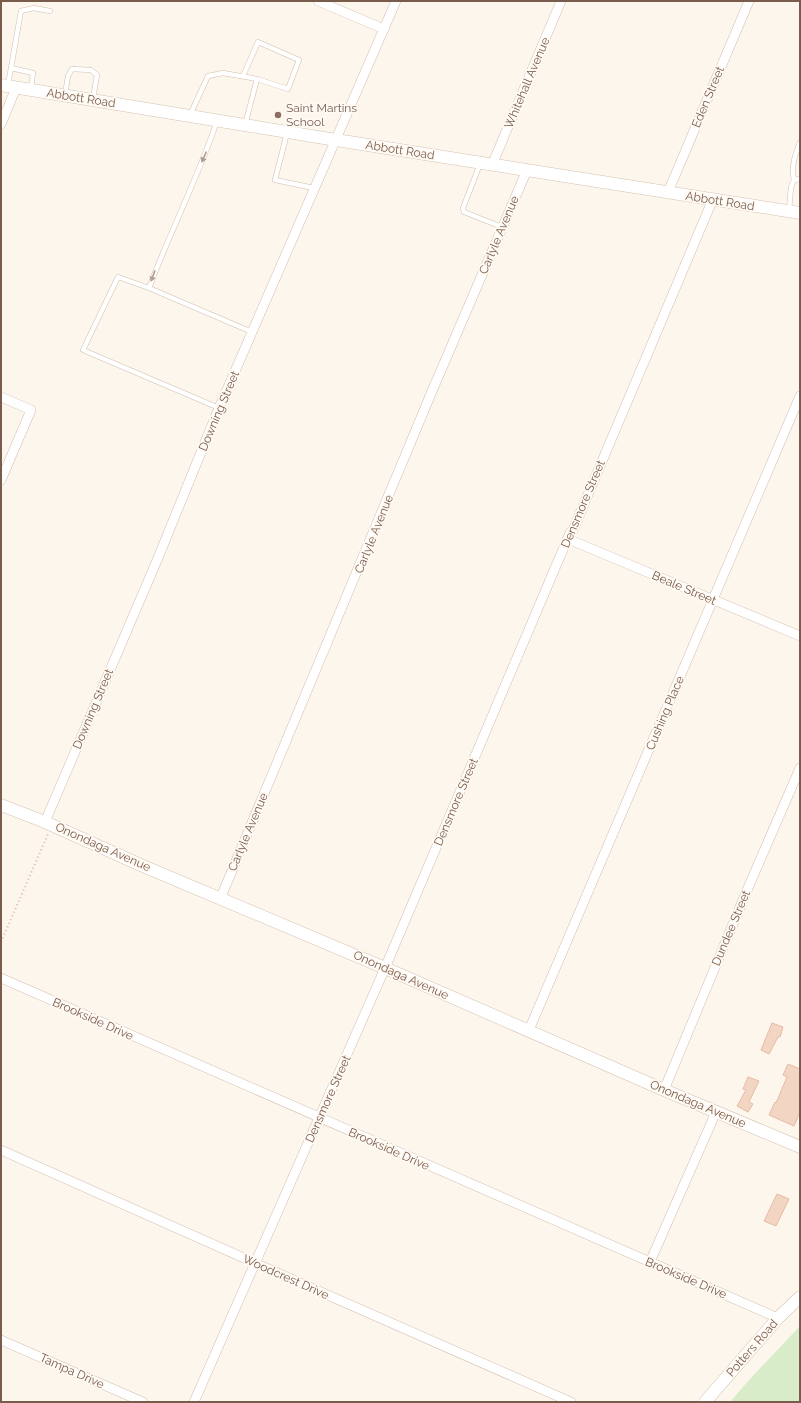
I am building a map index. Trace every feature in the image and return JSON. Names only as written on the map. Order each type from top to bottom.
[{"type":"street","points":[[318,1],[384,29]]},
{"type":"street","name":"Downing Street","points":[[45,822],[158,558],[219,408],[396,1]]},
{"type":"street","name":"Whitehall Avenue","points":[[486,164],[561,1]]},
{"type":"street","name":"Eden Street","points":[[668,192],[749,1]]},
{"type":"street","points":[[1,124],[8,86]]},
{"type":"street","name":"Abbott Road","points":[[8,86],[336,140],[795,212]]},
{"type":"street","name":"Carlyle Avenue","points":[[221,897],[527,170]]},
{"type":"street","name":"Densmore Street","points":[[194,1402],[385,968],[713,200]]},
{"type":"street","name":"Cushing Place","points":[[529,1030],[800,396]]},
{"type":"street","points":[[1,397],[31,410],[1,480]]},
{"type":"street","name":"Beale Street","points":[[568,539],[800,636]]},
{"type":"street","name":"Dundee Street","points":[[664,1090],[748,888],[800,768]]},
{"type":"street","name":"Onondaga Avenue","points":[[1,805],[45,822],[143,866],[221,897],[664,1090],[800,1147]]},
{"type":"street","name":"Brookside Drive","points":[[1,978],[778,1318]]},
{"type":"street","points":[[650,1262],[716,1112]]},
{"type":"street","name":"Woodcrest Drive","points":[[1,1150],[571,1402]]},
{"type":"street","name":"Potters Road","points":[[705,1402],[778,1318],[800,1297]]},
{"type":"street","name":"Tampa Drive","points":[[1,1340],[143,1402]]},
{"type":"lane","points":[[8,86],[21,11],[34,8],[50,11]]},
{"type":"lane","points":[[190,115],[208,76],[223,73],[243,76],[288,89],[299,60],[258,42],[243,76]]},
{"type":"lane","points":[[11,68],[33,73],[31,90]]},
{"type":"lane","points":[[65,95],[68,76],[72,69],[91,70],[97,75],[93,100]]},
{"type":"lane","points":[[246,125],[257,79]]},
{"type":"lane","points":[[149,288],[157,266],[208,149],[217,120]]},
{"type":"lane","points":[[288,132],[275,180],[315,189]]},
{"type":"lane","points":[[795,212],[791,187],[794,180],[792,171],[800,142]]},
{"type":"lane","points":[[486,164],[463,208],[464,212],[502,227]]},
{"type":"lane","points":[[794,180],[800,179]]},
{"type":"lane","points":[[219,408],[83,350],[118,277],[149,288],[252,332]]},
{"type":"path","points":[[1,942],[49,832],[45,822]]},
{"type":"green space","points":[[800,1326],[800,1402],[730,1402],[749,1380]]},
{"type":"building","points":[[772,1023],[783,1027],[780,1037],[778,1037],[769,1054],[761,1050]]},
{"type":"building","points":[[788,1064],[800,1069],[800,1112],[794,1126],[769,1115],[787,1077],[783,1075]]},
{"type":"building","points":[[748,1077],[759,1081],[749,1102],[753,1104],[748,1112],[737,1106],[746,1090],[743,1089]]},
{"type":"building","points":[[777,1194],[789,1199],[776,1226],[764,1221]]},
{"type":"place","name":"Saint Martins School","points":[[278,115]]}]
